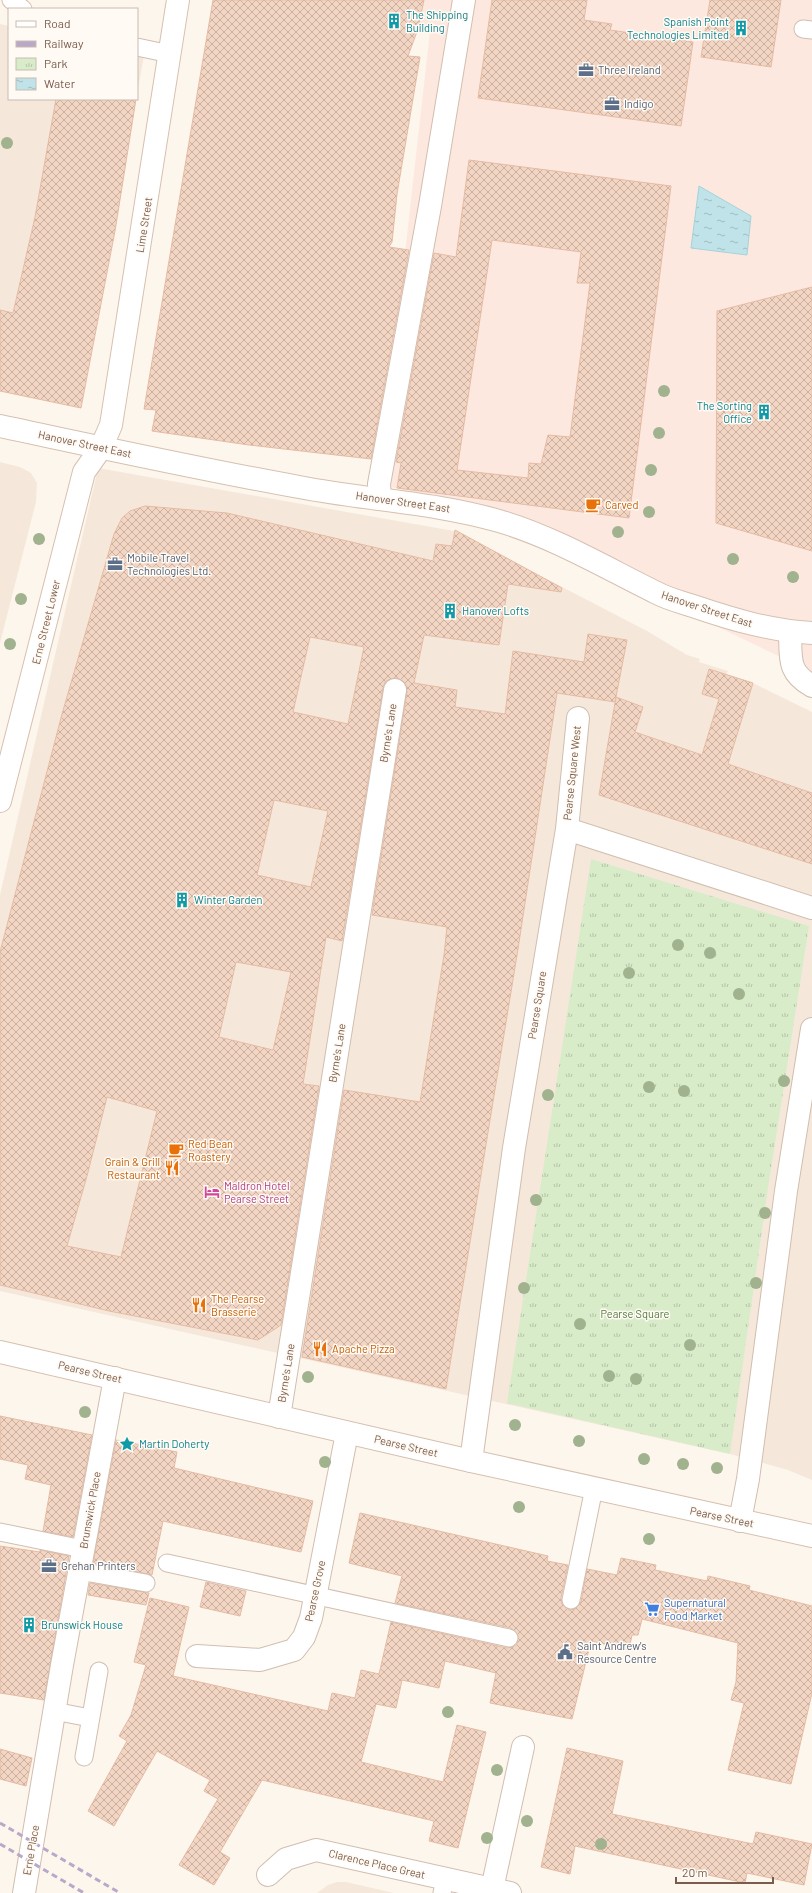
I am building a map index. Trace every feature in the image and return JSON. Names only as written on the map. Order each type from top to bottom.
[{"type":"street","name":"Lime Street","points":[[101,448],[111,425],[178,0]]},
{"type":"street","points":[[380,499],[379,484],[430,206],[464,0]]},
{"type":"street","name":"Hanover Street East","points":[[0,426],[300,488],[432,505],[469,512],[507,523],[544,538],[658,594],[712,612],[790,632],[812,634]]},
{"type":"street","name":"Erne Street Lower","points":[[0,801],[84,472],[101,448]]},
{"type":"street","points":[[790,632],[793,670],[800,679],[812,686]]},
{"type":"street","name":"Byrne's Lane","points":[[279,1417],[395,690]]},
{"type":"street","name":"Pearse Square West","points":[[566,829],[578,718]]},
{"type":"street","points":[[566,829],[812,908]]},
{"type":"street","name":"Pearse Square","points":[[471,1461],[514,1148],[566,829]]},
{"type":"street","points":[[740,1521],[748,1479],[786,1191],[812,1029]]},
{"type":"street","name":"Pearse Street","points":[[0,1352],[347,1433],[812,1536]]},
{"type":"street","name":"Brunswick Place","points":[[39,1807],[54,1711],[115,1378]]},
{"type":"street","name":"Pearse Grove","points":[[197,1656],[260,1660],[294,1650],[306,1631],[311,1618],[347,1433]]},
{"type":"street","name":"Clarence Place Great","points":[[268,1875],[286,1859],[316,1850],[444,1886],[501,1891],[523,1747]]},
{"type":"street","name":"Erne Place","points":[[24,1893],[39,1807]]},
{"type":"lane","points":[[11,0],[22,8]]},
{"type":"lane","points":[[138,47],[170,54]]},
{"type":"lane","points":[[571,1600],[594,1488]]},
{"type":"lane","points":[[0,1532],[83,1549]]},
{"type":"lane","points":[[167,1563],[509,1638]]},
{"type":"lane","points":[[80,1571],[146,1583]]},
{"type":"lane","points":[[84,1757],[99,1671]]},
{"type":"lane","points":[[54,1711],[90,1718]]},
{"type":"shaded area","points":[[247,0],[812,0],[812,672],[464,506],[379,484],[430,31]]},
{"type":"shaded area","points":[[0,24],[8,26],[8,100],[136,100],[115,231],[35,217],[13,313],[0,310]]},
{"type":"shaded area","points":[[138,53],[144,55],[138,89]]},
{"type":"shaded area","points":[[0,462],[20,467],[31,473],[37,483],[36,502],[0,643]]},
{"type":"shaded area","points":[[98,468],[454,531],[647,631],[687,655],[700,659],[699,662],[728,671],[726,675],[753,683],[812,712],[812,1480],[788,1470],[730,1454],[0,1291],[0,895]]},
{"type":"shaded area","points":[[337,1882],[346,1882],[394,1893],[317,1893],[328,1885]]},
{"type":"green space","name":"Pearse Square","points":[[591,859],[809,926],[768,1188],[730,1454],[507,1403]]},
{"type":"water","points":[[699,186],[751,216],[747,255],[691,248]]},
{"type":"building","points":[[213,0],[424,0],[418,29],[408,56],[420,57],[397,194],[392,242],[389,247],[409,250],[371,459],[249,445],[152,431],[156,410],[144,409]]},
{"type":"building","name":"Three Ireland","points":[[492,0],[587,0],[584,20],[612,24],[610,30],[693,42],[681,126],[478,98]]},
{"type":"building","name":"Spanish Point Technologies Limited","points":[[710,0],[781,0],[771,67],[701,57]]},
{"type":"building","points":[[56,100],[136,100],[115,231],[81,408],[0,391],[0,310],[13,313],[35,217]]},
{"type":"building","points":[[469,160],[671,186],[629,518],[397,488],[401,463],[396,462],[434,253],[456,257]],"holes":[[[492,240],[581,252],[577,283],[590,283],[570,437],[548,435],[541,464],[529,463],[528,478],[457,470]]]},
{"type":"building","name":"The Sorting Office","points":[[812,287],[812,551],[716,523],[717,311]]},
{"type":"building","points":[[145,506],[227,513],[433,561],[436,544],[452,546],[455,530],[562,588],[561,592],[508,584],[499,645],[424,635],[414,683],[457,690],[455,707],[505,714],[513,651],[584,662],[588,634],[627,640],[615,702],[557,693],[518,949],[446,1389],[302,1357],[344,1090],[420,1102],[444,955],[447,927],[372,915],[407,692],[406,685],[403,681],[397,678],[390,679],[385,682],[383,688],[342,941],[326,937],[303,1084],[319,1086],[281,1325],[258,1340],[109,1311],[0,1285],[0,952],[62,714],[114,534],[122,518],[130,511]],"holes":[[[310,637],[364,647],[348,724],[293,712]],[[274,800],[328,811],[311,887],[257,875]],[[236,962],[291,972],[273,1050],[219,1037]],[[107,1097],[157,1111],[121,1257],[67,1246]]]},
{"type":"building","points":[[709,669],[753,683],[728,764],[812,793],[812,864],[599,795],[616,697],[643,707],[635,732],[702,755],[719,699],[702,694]]},
{"type":"building","points":[[0,1416],[92,1435],[73,1537],[43,1531],[51,1485],[25,1479],[28,1465],[0,1459]]},
{"type":"building","points":[[116,1440],[177,1452],[174,1468],[313,1501],[301,1552],[163,1521],[152,1575],[93,1563]]},
{"type":"building","points":[[360,1513],[548,1556],[547,1561],[568,1565],[561,1598],[562,1604],[569,1610],[575,1609],[581,1602],[587,1569],[617,1575],[621,1558],[656,1565],[655,1570],[707,1581],[708,1576],[750,1586],[749,1590],[812,1606],[812,1693],[791,1784],[728,1770],[744,1703],[731,1700],[736,1682],[738,1643],[642,1619],[638,1635],[632,1635],[629,1650],[591,1641],[572,1719],[490,1703],[496,1673],[445,1661],[439,1688],[402,1680],[396,1708],[376,1704],[361,1762],[443,1782],[457,1725],[486,1732],[458,1848],[429,1841],[434,1821],[262,1780],[220,1852],[230,1858],[214,1885],[179,1865],[218,1799],[204,1791],[210,1780],[157,1751],[114,1826],[88,1811],[127,1741],[119,1736],[131,1715],[146,1665],[134,1662],[150,1598],[189,1607],[173,1676],[328,1711],[332,1693],[355,1698],[361,1670],[379,1674],[391,1622],[507,1648],[517,1644],[518,1635],[511,1628],[395,1603],[402,1576],[349,1563]]},
{"type":"building","name":"Brunswick House","points":[[0,1546],[40,1552],[40,1550],[69,1556],[44,1700],[0,1693]]},
{"type":"building","points":[[206,1582],[246,1591],[240,1616],[200,1607]]},
{"type":"building","points":[[90,1583],[149,1593],[146,1605],[88,1595]]},
{"type":"building","points":[[567,1748],[623,1761],[612,1814],[753,1844],[756,1832],[812,1844],[804,1885],[747,1873],[745,1883],[575,1846],[570,1874],[541,1867]]},
{"type":"building","points":[[0,1749],[32,1758],[26,1786],[0,1779]]},
{"type":"railway","points":[[0,1823],[120,1893]]},
{"type":"railway","points":[[0,1844],[84,1893]]},
{"type":"place","name":"The Shipping Building","points":[[394,21]]},
{"type":"place","name":"Spanish Point Technologies Limited","points":[[741,28]]},
{"type":"place","name":"Three Ireland","points":[[586,70]]},
{"type":"place","name":"Indigo","points":[[612,104]]},
{"type":"place","name":"The Sorting Office","points":[[764,412]]},
{"type":"place","name":"Carved","points":[[593,505]]},
{"type":"place","name":"Mobile Travel Technologies Ltd.","points":[[115,564]]},
{"type":"place","name":"Hanover Lofts","points":[[450,611]]},
{"type":"place","name":"Winter Garden","points":[[182,900]]},
{"type":"place","name":"Red Bean Roastery","points":[[176,1150]]},
{"type":"place","name":"Grain & Grill Restaurant","points":[[172,1168]]},
{"type":"place","name":"Maldron Hotel Pearse Street","points":[[212,1192]]},
{"type":"place","name":"The Pearse Brasserie","points":[[199,1305]]},
{"type":"place","name":"Apache Pizza","points":[[320,1349]]},
{"type":"place","name":"Martin Doherty","points":[[127,1444]]},
{"type":"place","name":"Grehan Printers","points":[[49,1566]]},
{"type":"place","name":"Supernatural Food Market","points":[[652,1609]]},
{"type":"place","name":"Brunswick House","points":[[29,1625]]},
{"type":"place","name":"Saint Andrew's Resource Centre","points":[[565,1652]]}]
